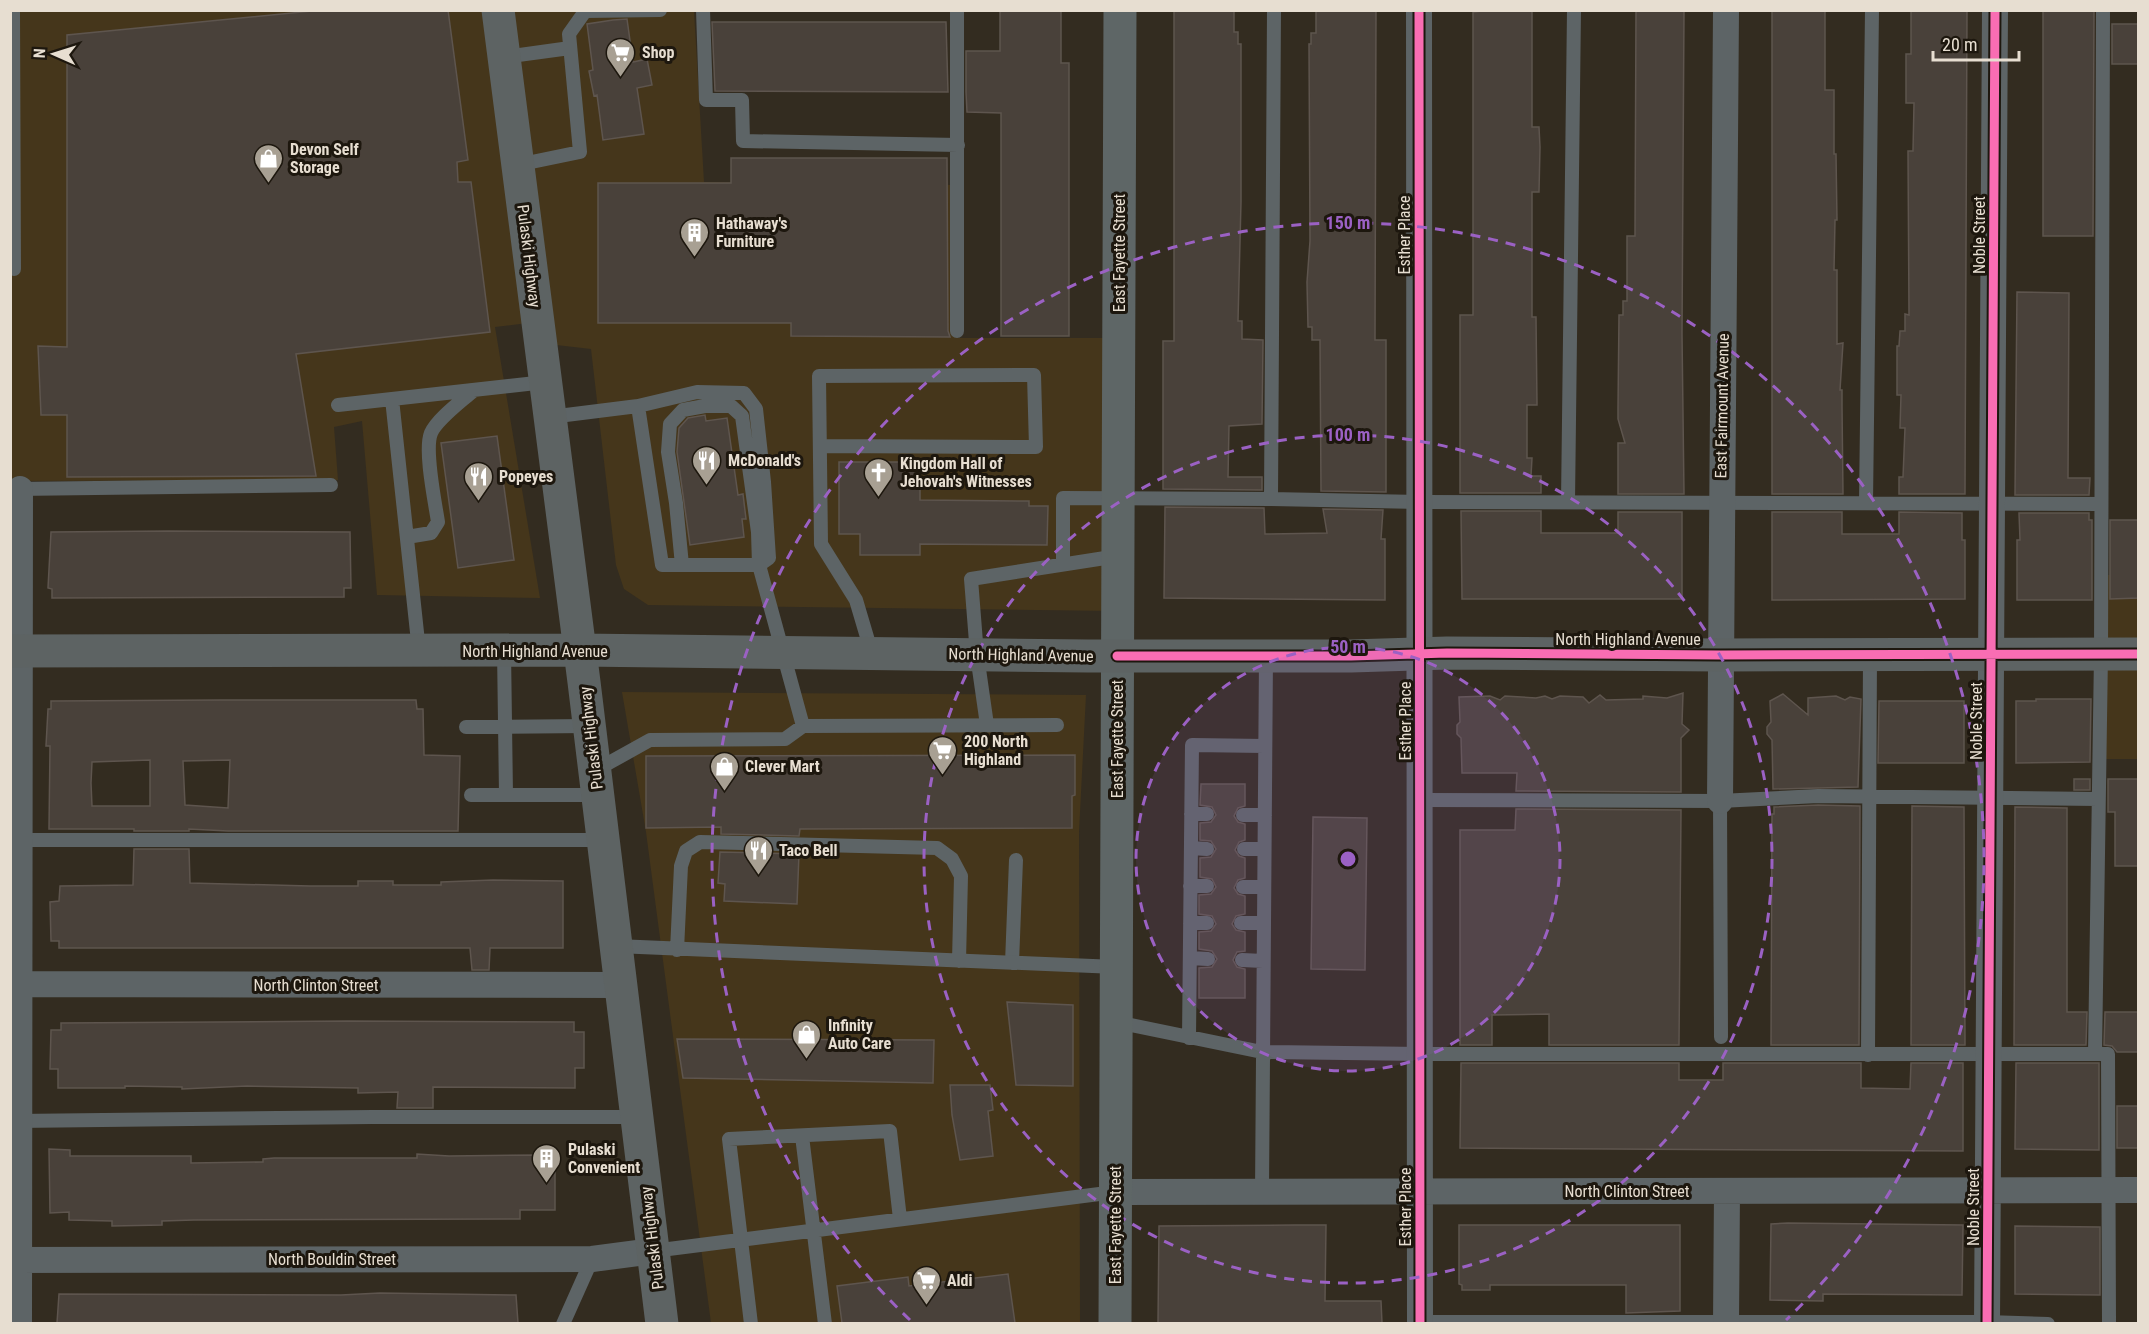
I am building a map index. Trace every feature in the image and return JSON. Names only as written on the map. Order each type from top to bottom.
[{"type":"main road","name":"Pulaski Highway","points":[[498,10],[580,650],[662,1323]]},
{"type":"main road","name":"East Fayette Street","points":[[1115,1323],[1120,10]]},
{"type":"main road","name":"North Highland Avenue","points":[[15,651],[580,650],[1117,656],[1351,656],[1420,653],[2139,654]]},
{"type":"street","name":"Esther Place","points":[[1419,10],[1421,1054],[1419,1323]]},
{"type":"street","name":"East Fairmount Avenue","points":[[1720,801],[1726,10]]},
{"type":"street","name":"Noble Street","points":[[1988,1323],[1995,10]]},
{"type":"street","points":[[15,489],[15,1260],[19,1323]]},
{"type":"street","name":"North Clinton Street","points":[[15,984],[621,985]]},
{"type":"street","name":"North Clinton Street","points":[[1115,1192],[2139,1190]]},
{"type":"street","points":[[1726,1322],[1727,1191]]},
{"type":"street","name":"North Bouldin Street","points":[[15,1260],[592,1259],[653,1251]]},
{"type":"lane","points":[[13,10],[14,269]]},
{"type":"lane","points":[[517,165],[580,152],[569,34],[586,11],[660,10]]},
{"type":"lane","points":[[703,10],[706,100],[742,100],[743,141],[958,145]]},
{"type":"lane","points":[[957,10],[957,331]]},
{"type":"lane","points":[[1271,499],[1274,10]]},
{"type":"lane","points":[[1568,502],[1574,10]]},
{"type":"lane","points":[[1866,503],[1872,10]]},
{"type":"lane","points":[[2095,1054],[2101,654],[2103,10]]},
{"type":"lane","points":[[504,57],[570,48]]},
{"type":"lane","points":[[821,446],[1036,447],[1034,375],[819,376],[821,544],[856,600],[872,654]]},
{"type":"lane","points":[[338,405],[545,382]]},
{"type":"lane","points":[[407,537],[431,533],[438,522],[428,452],[431,433],[439,422],[474,390]]},
{"type":"lane","points":[[550,417],[638,406],[698,392],[744,393],[756,409],[764,482],[768,558],[759,565],[662,565],[638,406]]},
{"type":"lane","points":[[392,399],[419,651]]},
{"type":"lane","points":[[682,565],[668,452],[670,424],[683,410],[705,405],[731,406],[742,416],[758,532],[759,565],[803,726]]},
{"type":"lane","points":[[15,489],[331,485]]},
{"type":"lane","points":[[1062,564],[1063,498],[1420,502],[2101,504]]},
{"type":"lane","points":[[987,725],[977,655],[971,579],[1118,556]]},
{"type":"lane","points":[[504,650],[506,795]]},
{"type":"lane","points":[[1868,1055],[1870,655]]},
{"type":"lane","points":[[1262,1192],[1266,656]]},
{"type":"lane","points":[[471,795],[506,795],[596,783],[650,740],[785,739],[803,726],[1057,724]]},
{"type":"lane","points":[[466,727],[589,726]]},
{"type":"lane","points":[[1189,1038],[1192,745],[1265,746]]},
{"type":"lane","points":[[1420,800],[1720,801],[1818,796],[2098,799]]},
{"type":"lane","points":[[1720,801],[1721,1037]]},
{"type":"lane","points":[[1191,814],[1207,814]]},
{"type":"lane","points":[[1243,815],[1265,815]]},
{"type":"lane","points":[[15,840],[603,840]]},
{"type":"lane","points":[[677,950],[681,866],[686,851],[700,842],[937,848],[952,859],[961,876],[959,961]]},
{"type":"lane","points":[[1191,848],[1207,849]]},
{"type":"lane","points":[[1244,849],[1264,849]]},
{"type":"lane","points":[[1012,963],[1016,860]]},
{"type":"lane","points":[[1190,886],[1208,886]]},
{"type":"lane","points":[[1243,887],[1264,888]]},
{"type":"lane","points":[[1190,923],[1207,923]]},
{"type":"lane","points":[[1241,923],[1263,923]]},
{"type":"lane","points":[[616,946],[1116,967]]},
{"type":"lane","points":[[1190,958],[1208,959]]},
{"type":"lane","points":[[1242,960],[1263,961]]},
{"type":"lane","points":[[1116,1022],[1262,1052],[2108,1054],[2109,1323]]},
{"type":"lane","points":[[15,1121],[637,1117]]},
{"type":"lane","points":[[751,1323],[729,1140],[890,1131],[900,1219]]},
{"type":"lane","points":[[802,1136],[825,1323]]},
{"type":"lane","points":[[653,1251],[1115,1192]]},
{"type":"lane","points":[[563,1323],[592,1259]]},
{"type":"lane","points":[[1419,1323],[2048,1323]]},
{"type":"shaded area","points":[[11,11],[694,11],[704,182],[959,185],[958,338],[1123,338],[1118,611],[648,605],[624,589],[616,565],[591,349],[539,343],[536,322],[495,327],[540,598],[377,595],[362,421],[334,427],[338,480],[11,481]]},
{"type":"shaded area","points":[[2100,575],[2138,575],[2138,759],[2100,759]]},
{"type":"shaded area","points":[[622,692],[1086,695],[1079,832],[1080,1323],[711,1323],[646,832]]},
{"type":"building","name":"Devon Self Storage","points":[[322,10],[448,10],[468,160],[457,162],[458,182],[471,182],[490,332],[296,354],[316,476],[67,477],[67,415],[41,415],[38,346],[67,347],[67,35]]},
{"type":"building","points":[[1000,10],[1061,10],[1061,63],[1069,63],[1069,336],[1001,336],[1001,113],[967,112],[966,92],[966,51],[1000,51]]},
{"type":"building","points":[[1174,10],[1234,10],[1234,32],[1238,32],[1238,44],[1241,44],[1238,321],[1242,321],[1242,339],[1263,340],[1262,424],[1229,426],[1228,477],[1262,477],[1262,490],[1163,489],[1163,341],[1174,341]]},
{"type":"building","points":[[1316,10],[1376,10],[1375,340],[1386,340],[1386,492],[1321,491],[1320,340],[1312,340],[1312,327],[1308,327],[1307,282],[1310,241],[1309,44],[1311,44],[1311,33],[1316,33]]},
{"type":"building","points":[[1636,10],[1684,10],[1682,334],[1684,494],[1618,494],[1618,443],[1625,443],[1618,419],[1619,315],[1623,315],[1623,301],[1627,301],[1627,236],[1635,236]]},
{"type":"building","points":[[1772,10],[1825,10],[1825,90],[1834,90],[1837,220],[1835,220],[1834,270],[1837,270],[1837,344],[1843,343],[1840,390],[1842,390],[1843,494],[1772,494]]},
{"type":"building","points":[[1911,10],[1967,10],[1965,494],[1899,494],[1899,477],[1903,477],[1905,428],[1900,428],[1901,395],[1897,395],[1897,346],[1899,346],[1900,331],[1905,331],[1905,314],[1909,315],[1908,151],[1913,151],[1914,103],[1906,103],[1906,54],[1911,54]]},
{"type":"building","points":[[2043,10],[2094,10],[2093,236],[2043,236]]},
{"type":"building","points":[[1532,11],[1532,127],[1539,127],[1540,147],[1539,192],[1532,192],[1532,317],[1536,317],[1537,405],[1527,405],[1527,458],[1532,458],[1531,476],[1541,476],[1541,493],[1460,493],[1460,315],[1473,315],[1473,12]]},
{"type":"building","points":[[627,19],[633,62],[647,59],[652,85],[637,88],[644,134],[603,140],[597,95],[594,96],[589,71],[593,70],[587,24]]},
{"type":"building","points":[[712,22],[946,22],[948,92],[715,91]]},
{"type":"building","points":[[2112,24],[2139,24],[2139,64],[2112,64]]},
{"type":"building","points":[[731,158],[947,158],[948,331],[950,337],[791,336],[791,323],[598,323],[598,183],[731,183]]},
{"type":"building","points":[[2017,292],[2069,293],[2068,478],[2090,478],[2089,495],[2015,495]]},
{"type":"building","name":"McDonald's","points":[[705,415],[706,421],[727,418],[738,495],[743,494],[746,519],[742,519],[744,537],[690,545],[677,452],[679,428],[688,418]]},
{"type":"building","name":"Popeyes","points":[[497,436],[514,560],[458,568],[441,443]]},
{"type":"building","points":[[839,462],[920,462],[920,500],[1029,501],[1029,506],[1048,506],[1047,545],[920,544],[920,555],[860,555],[860,534],[839,534]]},
{"type":"building","points":[[1165,507],[1264,508],[1265,534],[1327,533],[1323,509],[1383,510],[1381,539],[1385,539],[1385,600],[1164,598]]},
{"type":"building","points":[[1461,511],[1541,511],[1541,533],[1618,533],[1618,512],[1682,512],[1682,599],[1462,599]]},
{"type":"building","points":[[1772,512],[1842,512],[1842,534],[1899,534],[1899,512],[1962,513],[1962,540],[1965,540],[1965,599],[1772,600]]},
{"type":"building","points":[[2019,513],[2089,513],[2089,520],[2092,520],[2092,600],[2017,600]]},
{"type":"building","points":[[2110,520],[2139,520],[2139,598],[2110,599]]},
{"type":"building","points":[[51,532],[350,532],[351,588],[344,588],[344,597],[52,598],[52,589],[48,588]]},
{"type":"building","points":[[1683,693],[1682,724],[1689,730],[1681,738],[1681,792],[1516,791],[1517,773],[1462,773],[1461,738],[1457,734],[1457,725],[1460,722],[1459,697],[1490,696],[1500,700],[1505,696],[1536,698],[1545,696],[1552,699],[1560,696],[1583,697],[1589,703],[1600,695],[1606,700],[1643,699],[1643,696],[1667,698]]},
{"type":"building","points":[[1783,694],[1808,715],[1808,698],[1836,696],[1845,700],[1850,697],[1861,699],[1858,787],[1773,789],[1772,740],[1767,734],[1767,727],[1771,722],[1770,701]]},
{"type":"building","points":[[2036,699],[2091,699],[2090,762],[2016,763],[2016,701],[2036,701]]},
{"type":"building","points":[[416,700],[417,709],[423,709],[424,755],[460,756],[458,831],[49,829],[50,746],[46,746],[48,709],[51,709],[51,701]],"holes":[[[150,760],[150,806],[92,806],[92,762]],[[230,760],[228,808],[185,805],[183,761]]]},
{"type":"building","points":[[1879,701],[1964,701],[1964,763],[1878,763]]},
{"type":"building","name":"200 North Highland","points":[[1075,755],[1072,828],[800,829],[799,836],[721,834],[721,827],[646,828],[646,756]]},
{"type":"building","points":[[2074,779],[2090,779],[2090,790],[2074,790]]},
{"type":"building","points":[[2108,779],[2139,779],[2139,866],[2115,866],[2115,812],[2108,812]]},
{"type":"building","points":[[1201,784],[1245,784],[1245,806],[1238,808],[1234,816],[1238,822],[1245,824],[1245,840],[1239,842],[1235,850],[1239,856],[1245,858],[1245,878],[1238,880],[1234,888],[1238,894],[1245,896],[1245,914],[1236,916],[1232,924],[1236,930],[1245,932],[1245,951],[1237,952],[1233,960],[1237,967],[1245,969],[1245,998],[1199,998],[1199,968],[1212,967],[1217,959],[1212,951],[1199,949],[1199,932],[1211,931],[1216,924],[1212,916],[1199,914],[1199,895],[1211,894],[1216,887],[1212,879],[1200,877],[1200,858],[1211,857],[1216,849],[1211,841],[1200,840],[1200,823],[1211,822],[1216,815],[1212,807],[1200,805]]},
{"type":"building","points":[[1860,806],[1859,1045],[1771,1045],[1772,814],[1774,814],[1774,807]]},
{"type":"building","points":[[1912,806],[1964,807],[1965,1045],[1911,1045]]},
{"type":"building","points":[[2015,807],[2067,808],[2067,1012],[2087,1012],[2086,1045],[2014,1045]]},
{"type":"building","points":[[1516,809],[1681,810],[1679,1045],[1549,1045],[1549,1014],[1492,1015],[1492,1045],[1460,1045],[1460,830],[1515,830]]},
{"type":"building","points":[[1313,817],[1367,818],[1365,970],[1311,969]]},
{"type":"building","points":[[134,849],[189,849],[190,883],[358,886],[358,881],[393,881],[393,885],[441,885],[441,882],[493,880],[563,881],[563,948],[490,948],[489,970],[472,970],[470,948],[59,948],[59,941],[51,941],[50,902],[59,901],[60,886],[133,885]]},
{"type":"building","name":"Taco Bell","points":[[720,852],[799,854],[797,904],[724,901],[725,884],[718,883]]},
{"type":"building","points":[[1007,1002],[1073,1005],[1073,1086],[1016,1085]]},
{"type":"building","points":[[2105,1012],[2139,1012],[2139,1052],[2117,1052],[2112,1046],[2104,1045]]},
{"type":"building","points":[[574,1022],[574,1032],[584,1032],[584,1068],[575,1068],[575,1088],[433,1087],[433,1108],[397,1108],[398,1092],[358,1093],[358,1088],[247,1086],[182,1089],[182,1087],[125,1086],[125,1088],[58,1088],[58,1069],[50,1069],[51,1030],[61,1030],[61,1023]]},
{"type":"building","name":"Infinity Auto Care","points":[[677,1039],[934,1040],[933,1083],[683,1078]]},
{"type":"building","points":[[1461,1063],[1679,1063],[1679,1080],[1723,1080],[1723,1063],[1861,1063],[1861,1088],[1910,1089],[1911,1063],[1963,1063],[1963,1151],[1460,1148]]},
{"type":"building","points":[[2016,1063],[2099,1063],[2099,1150],[2015,1149]]},
{"type":"building","points":[[950,1085],[990,1085],[993,1110],[988,1111],[993,1156],[960,1160],[952,1115]]},
{"type":"building","points":[[2117,1106],[2139,1106],[2139,1148],[2117,1148]]},
{"type":"building","points":[[49,1149],[70,1150],[70,1156],[191,1156],[191,1163],[263,1162],[263,1159],[274,1158],[417,1158],[417,1154],[539,1155],[539,1157],[555,1157],[555,1210],[520,1210],[520,1219],[194,1220],[162,1221],[162,1225],[112,1226],[112,1221],[69,1220],[69,1212],[50,1213]]},
{"type":"building","points":[[1771,1224],[1963,1225],[1962,1295],[1823,1294],[1823,1301],[1770,1300]]},
{"type":"building","points":[[1326,1225],[1325,1301],[1381,1301],[1382,1323],[1158,1323],[1159,1226]]},
{"type":"building","points":[[1459,1225],[1680,1225],[1680,1311],[1626,1313],[1626,1285],[1490,1285],[1490,1290],[1462,1290],[1462,1285],[1459,1284]]},
{"type":"building","points":[[2015,1226],[2100,1227],[2100,1295],[2015,1294]]},
{"type":"building","name":"Aldi","points":[[1008,1274],[1015,1323],[842,1323],[837,1286],[908,1277],[909,1286]]},
{"type":"building","points":[[380,1293],[516,1295],[518,1323],[57,1323],[59,1294],[341,1295]]},
{"type":"cycle path","points":[[1419,10],[1420,1324]]},
{"type":"cycle path","points":[[1987,1324],[1995,10]]},
{"type":"cycle path","points":[[1117,656],[1351,656],[1447,653],[2138,654]]},
{"type":"place","name":"Shop","points":[[621,78]]},
{"type":"place","name":"Devon Self Storage","points":[[269,184]]},
{"type":"place","name":"Hathaway's Furniture","points":[[695,258]]},
{"type":"place","name":"McDonald's","points":[[707,486]]},
{"type":"place","name":"Kingdom Hall of Jehovah's Witnesses","points":[[879,498]]},
{"type":"place","name":"Popeyes","points":[[478,502]]},
{"type":"place","name":"200 North Highland","points":[[943,776]]},
{"type":"place","name":"Clever Mart","points":[[724,792]]},
{"type":"place","name":"Taco Bell","points":[[758,876]]},
{"type":"place","name":"Infinity Auto Care","points":[[807,1060]]},
{"type":"place","name":"Pulaski Convenient","points":[[547,1184]]},
{"type":"place","name":"Aldi","points":[[926,1306]]}]
